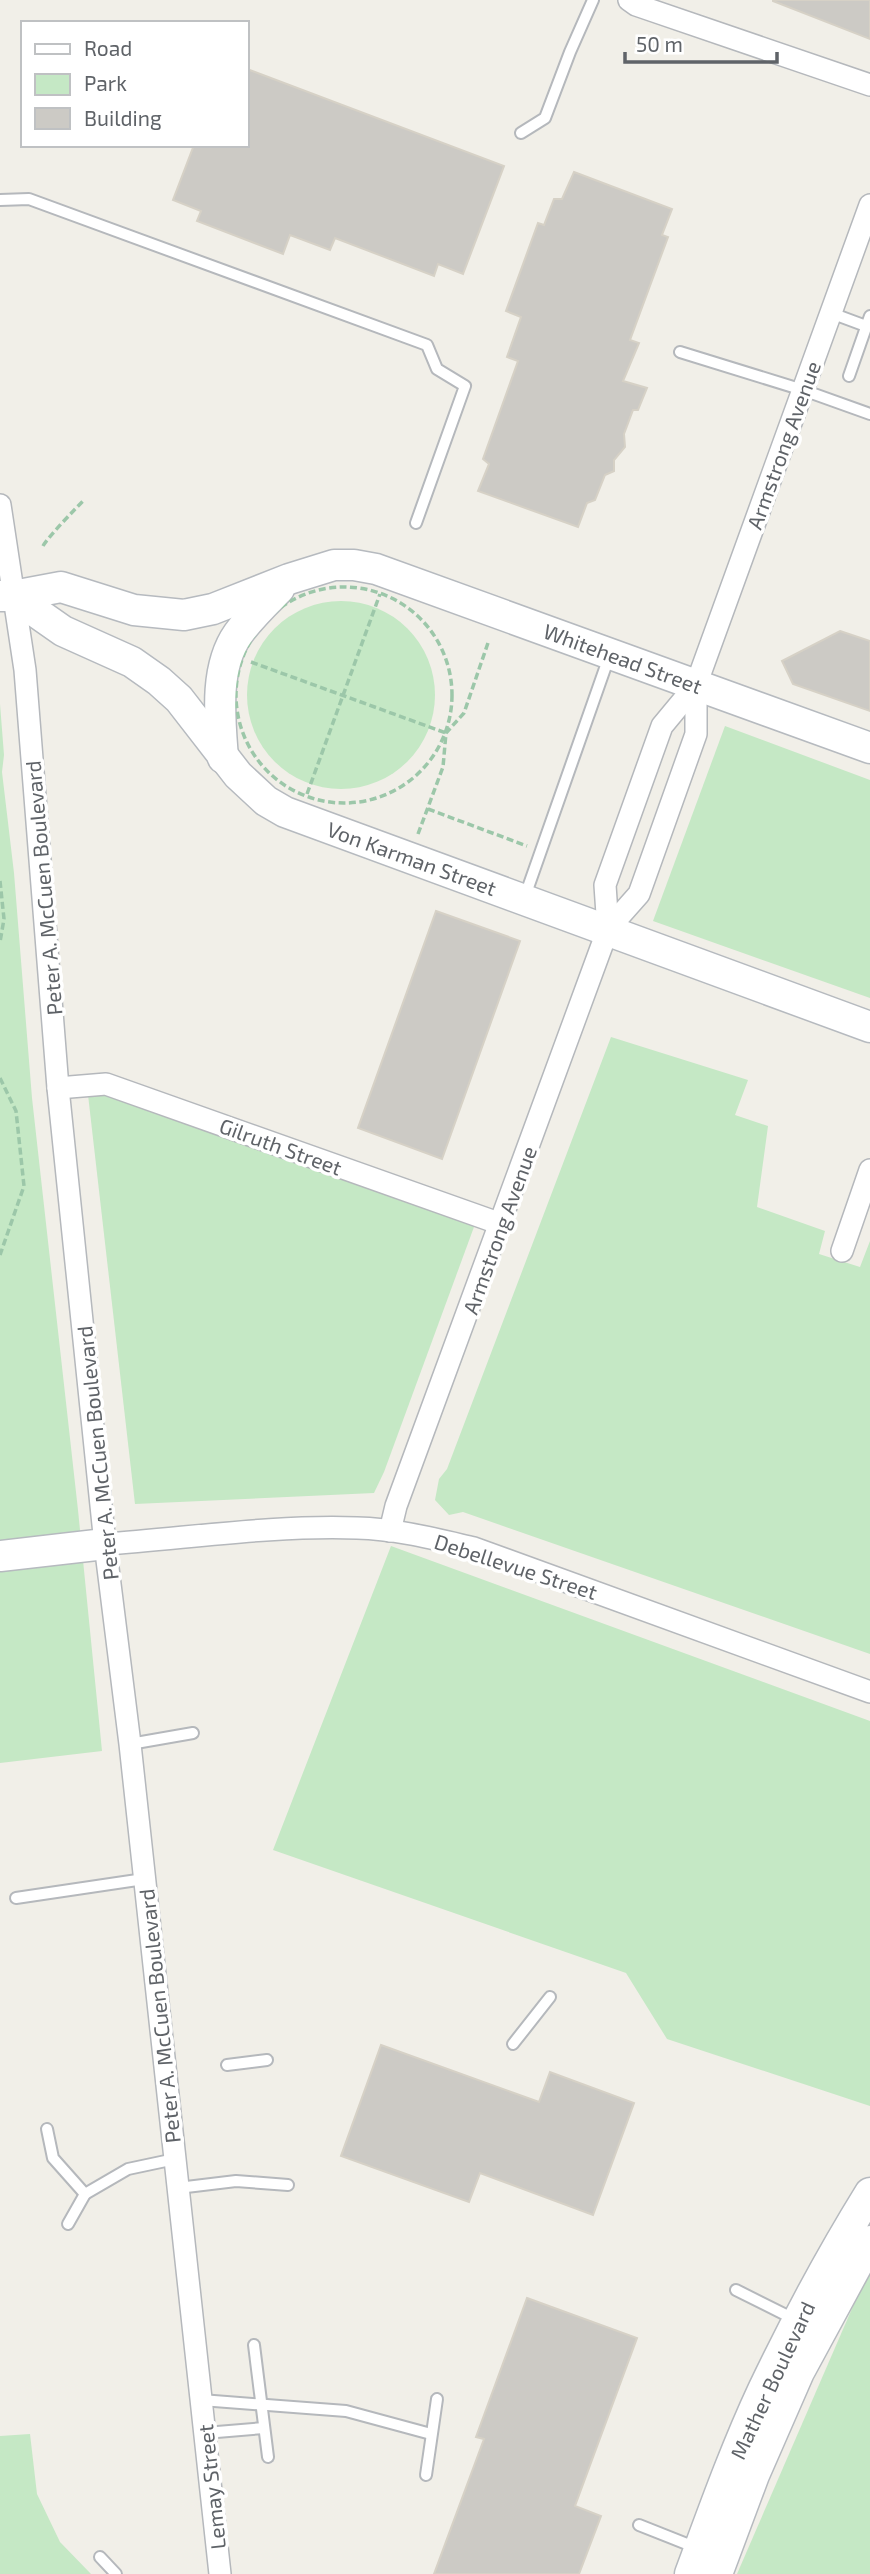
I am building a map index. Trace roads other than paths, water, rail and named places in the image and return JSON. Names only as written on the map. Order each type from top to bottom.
[{"type":"street","points":[[629,0],[636,5],[870,85]]},
{"type":"street","name":"Armstrong Avenue","points":[[608,929],[605,885],[662,726],[696,685],[870,205]]},
{"type":"street","name":"Peter A. McCuen Boulevard","points":[[0,505],[6,596],[26,670],[58,1088],[105,1545],[130,1744],[201,2400]]},
{"type":"street","name":"Whitehead Street","points":[[6,596],[61,587],[134,610],[184,615],[232,603],[289,579],[334,565],[354,565],[378,580],[610,654],[870,748]]},
{"type":"street","points":[[223,758],[221,685],[227,657],[237,635],[289,579]]},
{"type":"street","name":"Von Karman Street","points":[[6,596],[63,631],[132,662],[159,681],[179,699],[223,758],[253,791],[285,812],[870,1027]]},
{"type":"street","name":"Armstrong Avenue","points":[[390,1531],[396,1506],[608,929],[639,894],[696,734],[696,685]]},
{"type":"street","name":"Gilruth Street","points":[[58,1088],[106,1084],[501,1224]]},
{"type":"street","points":[[842,1251],[870,1170]]},
{"type":"street","name":"Debellevue Street","points":[[105,1545],[317,1528],[390,1531],[425,1536],[474,1548],[870,1692]]},
{"type":"street","points":[[0,1556],[105,1545]]},
{"type":"street","name":"Mather Boulevard","points":[[695,2561],[762,2391],[797,2320],[870,2193]]},
{"type":"street","name":"Mather Boulevard","points":[[717,2574],[754,2474],[799,2372],[870,2241]]},
{"type":"street","name":"Lemay Street","points":[[201,2400],[220,2574]]},
{"type":"lane","points":[[522,133],[545,118],[593,0]]},
{"type":"lane","points":[[0,200],[29,199],[427,345],[437,369],[465,386],[416,523]]},
{"type":"lane","points":[[831,313],[868,321],[849,376]]},
{"type":"lane","points":[[680,352],[870,414]]},
{"type":"lane","points":[[524,898],[610,654]]},
{"type":"lane","points":[[130,1744],[193,1733]]},
{"type":"lane","points":[[16,1898],[145,1879]]},
{"type":"lane","points":[[513,2044],[550,1997]]},
{"type":"lane","points":[[227,2065],[267,2060]]},
{"type":"lane","points":[[47,2129],[52,2158],[85,2194]]},
{"type":"lane","points":[[68,2224],[85,2194],[128,2169],[175,2159]]},
{"type":"lane","points":[[178,2188],[236,2182],[288,2185]]},
{"type":"lane","points":[[736,2290],[797,2320]]},
{"type":"lane","points":[[254,2345],[268,2457]]},
{"type":"lane","points":[[426,2475],[437,2399]]},
{"type":"lane","points":[[201,2400],[346,2411],[431,2434]]},
{"type":"lane","points":[[205,2433],[264,2428]]},
{"type":"lane","points":[[639,2525],[695,2561]]},
{"type":"lane","points":[[100,2557],[116,2574]]}]
